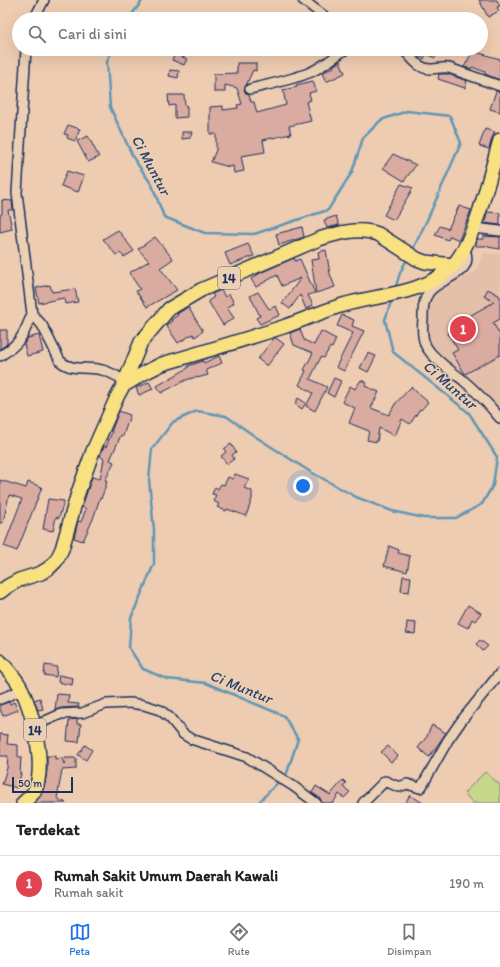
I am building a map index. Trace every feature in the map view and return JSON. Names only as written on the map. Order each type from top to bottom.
[{"type":"highway","points":[[124,384],[162,364],[284,326],[343,305],[417,288],[429,283],[453,265],[464,248],[473,228],[500,140]]},
{"type":"highway","name":"14","points":[[0,592],[19,580],[41,573],[56,562],[62,549],[83,479],[102,431],[124,384],[141,342],[169,309],[201,290],[319,239],[338,233],[366,231],[378,234],[417,259],[425,262],[453,265]]},
{"type":"highway","name":"14","points":[[0,661],[16,678],[22,690],[34,726],[40,759],[39,772],[34,792],[23,803]]},
{"type":"street","points":[[38,12],[44,0]]},
{"type":"street","points":[[303,0],[319,12]]},
{"type":"street","points":[[0,356],[14,347],[19,341],[32,314],[17,193],[26,56]]},
{"type":"street","points":[[250,90],[310,72],[336,56]]},
{"type":"street","points":[[409,56],[420,66],[425,68],[449,68],[500,86]]},
{"type":"street","points":[[473,228],[500,231]]},
{"type":"street","points":[[464,248],[468,255],[467,264],[464,268],[442,282],[429,293],[424,303],[422,325],[423,338],[427,348],[433,356],[465,382],[500,418]]},
{"type":"street","points":[[32,314],[42,325],[60,362],[64,365],[76,368],[109,372],[124,384]]},
{"type":"street","points":[[363,803],[385,781],[399,787],[407,784],[420,788],[448,740],[462,720],[500,673]]},
{"type":"street","points":[[0,699],[22,690]]},
{"type":"street","points":[[34,726],[61,714],[82,713],[106,704],[130,703],[144,705],[165,714],[183,734],[191,739],[242,754],[293,786],[316,803]]},
{"type":"shaded area","points":[[484,253],[500,254],[500,412],[439,357],[431,348],[426,336],[426,309],[433,294],[447,284],[475,272]]},
{"type":"green space","points":[[485,772],[500,785],[500,803],[473,803],[464,793]]},
{"type":"building","points":[[479,0],[497,0],[500,6],[497,7],[499,11],[488,17],[488,12],[485,12]]},
{"type":"building","points":[[174,56],[180,56],[187,59],[184,65],[172,60]]},
{"type":"building","points":[[470,56],[488,56],[500,59],[500,80],[472,67],[471,69],[464,67]]},
{"type":"building","points":[[340,61],[345,73],[326,82],[322,73],[334,67],[333,66]]},
{"type":"building","points":[[237,63],[256,63],[256,71],[253,70],[244,90],[249,95],[251,102],[254,102],[257,113],[286,105],[283,90],[297,87],[296,85],[313,81],[316,91],[309,93],[311,100],[306,102],[311,121],[289,126],[291,134],[263,140],[265,152],[241,156],[244,171],[234,173],[233,166],[229,167],[211,162],[216,150],[216,134],[210,134],[210,107],[223,106],[223,110],[238,108],[237,105],[242,104],[237,88],[225,85],[225,92],[214,92],[214,74],[237,73]]},
{"type":"building","points":[[170,70],[179,71],[178,78],[169,76]]},
{"type":"building","points":[[439,74],[448,74],[467,81],[465,88],[438,79]]},
{"type":"building","points":[[496,91],[500,92],[500,112],[490,109]]},
{"type":"building","points":[[168,95],[184,95],[185,106],[187,106],[187,117],[175,118],[175,105],[169,106]]},
{"type":"building","points":[[68,125],[80,129],[75,141],[67,138],[68,135],[64,134]]},
{"type":"building","points":[[485,129],[495,132],[489,149],[479,146]]},
{"type":"building","points":[[182,132],[192,132],[190,138],[182,139]]},
{"type":"building","points":[[88,136],[99,157],[88,162],[77,141]]},
{"type":"building","points":[[393,154],[416,165],[404,181],[383,168]]},
{"type":"building","points":[[67,171],[84,176],[78,192],[61,186]]},
{"type":"building","points":[[401,184],[413,188],[394,220],[384,215]]},
{"type":"building","points":[[2,200],[12,201],[13,210],[8,210],[12,229],[0,232],[0,215],[2,214]]},
{"type":"building","points":[[459,206],[471,210],[459,240],[450,236],[448,240],[435,235],[440,226],[448,229]]},
{"type":"building","points":[[487,212],[500,213],[500,225],[485,223]]},
{"type":"building","points":[[336,216],[339,225],[327,228],[324,220]]},
{"type":"building","points":[[302,227],[304,237],[279,245],[276,234]]},
{"type":"building","points":[[118,230],[134,251],[124,257],[120,253],[116,255],[103,239]]},
{"type":"building","points":[[483,236],[500,237],[500,249],[488,246],[476,246],[477,239],[483,239]]},
{"type":"building","points":[[155,237],[173,259],[160,268],[177,290],[147,307],[136,291],[140,289],[129,273],[149,261],[138,249]]},
{"type":"building","points":[[248,244],[254,256],[230,265],[225,253]]},
{"type":"building","points":[[326,250],[330,274],[335,287],[316,293],[311,260],[319,259],[318,252]]},
{"type":"building","points":[[294,258],[295,261],[300,259],[315,293],[308,295],[313,305],[306,309],[300,295],[290,309],[282,303],[301,278],[282,286],[277,275],[256,287],[251,279],[262,272]]},
{"type":"building","points":[[50,285],[52,292],[75,289],[78,302],[65,304],[64,298],[39,303],[36,288]]},
{"type":"building","points":[[488,289],[500,296],[500,319],[493,323],[500,335],[500,355],[465,374],[452,353],[458,350],[448,333],[473,319],[471,315],[494,302],[484,296]]},
{"type":"building","points":[[221,290],[225,297],[229,294],[234,303],[227,308],[234,318],[223,325],[208,301],[214,297],[212,294]]},
{"type":"building","points":[[258,292],[269,309],[276,306],[280,315],[260,324],[256,318],[260,316],[250,296]]},
{"type":"building","points":[[188,307],[203,331],[195,337],[193,334],[178,343],[166,325],[178,315],[177,314]]},
{"type":"building","points":[[342,315],[354,320],[352,326],[364,331],[344,371],[336,367],[353,333],[337,326]]},
{"type":"building","points":[[300,329],[304,340],[314,345],[321,331],[336,339],[332,348],[330,347],[324,358],[321,357],[310,379],[327,387],[315,411],[306,406],[313,393],[299,385],[306,371],[304,370],[313,353],[294,345],[290,333]]},
{"type":"building","points":[[0,330],[7,330],[7,344],[0,349]]},
{"type":"building","points":[[39,335],[43,352],[27,356],[24,344],[28,338]]},
{"type":"building","points":[[274,338],[284,344],[267,366],[258,359]]},
{"type":"building","points":[[368,353],[376,356],[368,372],[360,368]]},
{"type":"building","points":[[219,356],[222,363],[206,370],[208,375],[186,380],[161,393],[157,386],[188,368],[188,366],[203,361],[204,363]]},
{"type":"building","points":[[334,378],[341,381],[334,397],[327,393]]},
{"type":"building","points":[[361,380],[367,383],[365,386],[379,392],[371,408],[389,415],[395,404],[411,387],[428,402],[421,410],[420,409],[410,424],[402,419],[395,436],[379,428],[377,442],[367,440],[369,431],[349,423],[355,408],[342,402],[350,386],[355,389]]},
{"type":"building","points":[[149,382],[153,389],[139,395],[136,388]]},
{"type":"building","points":[[298,398],[306,403],[302,409],[295,404]]},
{"type":"building","points":[[119,411],[130,415],[123,436],[121,435],[110,460],[114,462],[105,481],[107,482],[101,499],[100,498],[93,519],[83,541],[74,538],[78,521],[81,522],[86,509],[82,507],[92,477],[100,479],[104,459],[100,456],[104,446],[106,447]]},
{"type":"building","points":[[231,444],[236,452],[232,455],[234,459],[227,464],[221,456],[226,452],[224,449]]},
{"type":"building","points":[[235,474],[249,479],[244,488],[252,491],[252,499],[246,516],[217,507],[219,504],[213,501],[216,495],[212,494],[215,487],[218,489],[221,484],[224,485],[228,477],[233,479]]},
{"type":"building","points":[[0,480],[26,488],[28,482],[42,487],[17,551],[4,546],[22,499],[9,495],[3,523],[0,523]]},
{"type":"building","points":[[48,499],[64,501],[59,518],[56,517],[53,531],[43,529]]},
{"type":"building","points":[[389,546],[399,550],[398,553],[410,556],[407,572],[384,566]]},
{"type":"building","points":[[403,576],[411,577],[409,592],[401,591]]},
{"type":"building","points":[[468,605],[481,613],[475,621],[472,619],[468,628],[458,623]]},
{"type":"building","points":[[407,622],[416,623],[415,634],[406,633]]},
{"type":"building","points":[[480,640],[488,646],[483,651],[476,644]]},
{"type":"building","points":[[45,665],[57,667],[56,677],[44,675]]},
{"type":"building","points":[[59,675],[73,678],[72,685],[58,682]]},
{"type":"building","points":[[57,694],[69,695],[68,703],[79,704],[78,707],[61,708],[55,710]]},
{"type":"building","points":[[40,698],[43,709],[38,710],[34,700]]},
{"type":"building","points":[[9,702],[10,704],[14,702],[18,710],[3,716],[0,705]]},
{"type":"building","points":[[77,719],[77,724],[81,724],[79,742],[67,741],[69,720]]},
{"type":"building","points":[[432,725],[446,733],[429,757],[418,748],[428,735]]},
{"type":"building","points":[[0,734],[8,735],[7,744],[18,745],[18,757],[21,757],[21,774],[17,788],[2,784],[7,768],[8,756],[0,756]]},
{"type":"building","points":[[85,745],[92,750],[86,760],[78,755]]},
{"type":"building","points":[[388,746],[398,756],[391,762],[381,752]]},
{"type":"building","points":[[47,756],[55,756],[55,759],[62,758],[64,764],[65,758],[76,758],[76,769],[62,770],[57,798],[66,803],[35,803],[41,795],[45,784]]},
{"type":"building","points":[[343,780],[346,783],[343,787],[350,792],[344,798],[339,794],[333,803],[322,803],[320,798],[312,793],[316,786],[330,795]]},
{"type":"building","points":[[410,795],[423,803],[405,803]]},
{"type":"waterway","name":"Ci Muntur","points":[[134,12],[143,0]]},
{"type":"waterway","name":"Ci Muntur","points":[[109,56],[107,62],[110,107],[134,159],[152,185],[164,217],[205,233],[254,234],[328,210],[352,172],[363,138],[381,120],[407,111],[450,116],[461,143],[412,251]]},
{"type":"waterway","name":"Ci Muntur","points":[[395,289],[400,273],[407,259]]},
{"type":"waterway","name":"Ci Muntur","points":[[258,803],[287,773],[298,739],[284,716],[206,683],[167,679],[143,669],[129,648],[131,618],[154,564],[154,530],[149,480],[152,449],[173,422],[197,411],[226,416],[309,471],[356,497],[392,511],[424,518],[456,518],[482,504],[493,485],[497,457],[469,413],[393,352],[385,320],[392,299]]},
{"type":"place","name":"Rumah Sakit Umum Daerah Kawali","points":[[463,329]]}]
